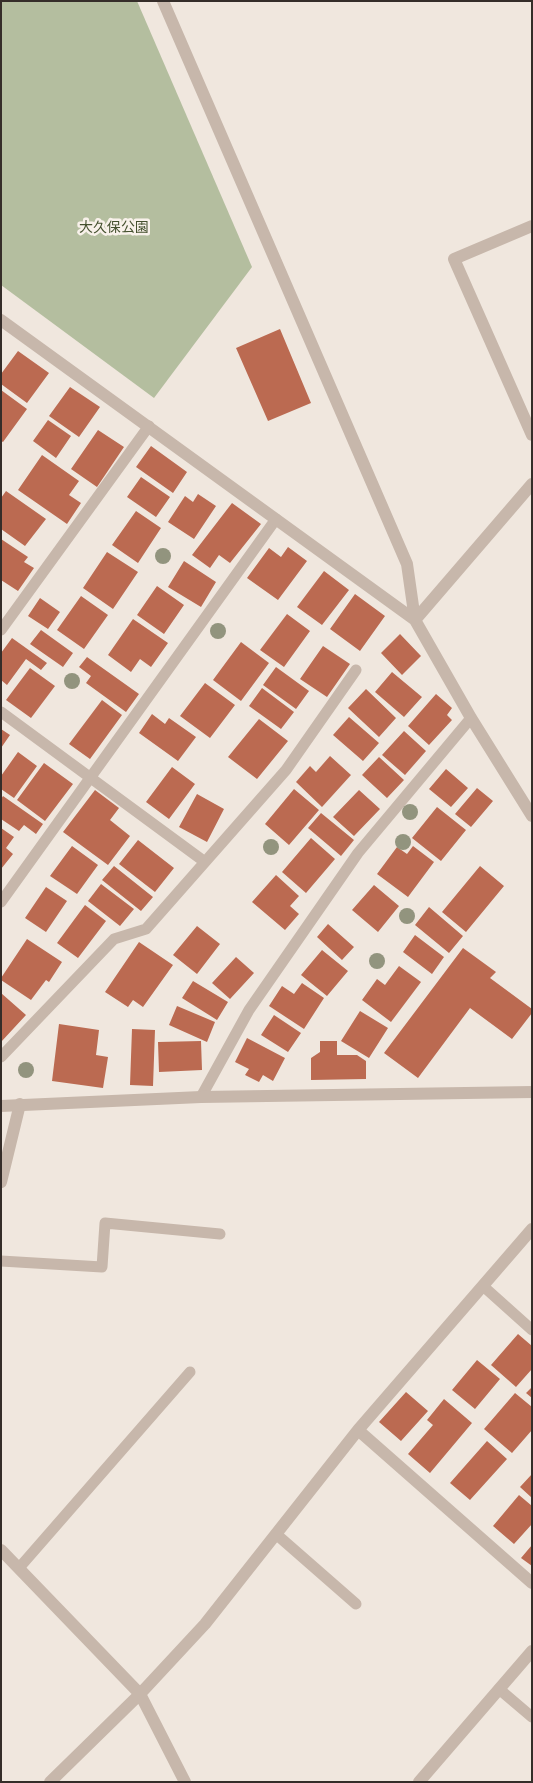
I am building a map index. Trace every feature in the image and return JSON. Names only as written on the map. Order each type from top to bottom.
[{"type":"street","points":[[162,1],[407,564],[415,620],[471,718],[532,816]]},
{"type":"street","points":[[532,226],[454,259],[532,435]]},
{"type":"street","points":[[1,320],[415,620]]},
{"type":"street","points":[[415,620],[532,484]]},
{"type":"street","points":[[1,1106],[201,1098],[532,1092]]},
{"type":"street","points":[[1,1182],[20,1104]]},
{"type":"street","points":[[50,1782],[140,1694],[205,1624],[358,1430],[532,1229]]},
{"type":"street","points":[[358,1430],[532,1583]]},
{"type":"street","points":[[1,1550],[140,1694],[185,1782]]},
{"type":"street","points":[[418,1782],[532,1651]]},
{"type":"lane","points":[[1,630],[148,426]]},
{"type":"lane","points":[[1,902],[276,519]]},
{"type":"lane","points":[[1,1057],[114,939],[146,929],[286,770],[356,670]]},
{"type":"lane","points":[[1,712],[205,862]]},
{"type":"lane","points":[[201,1098],[249,1010],[358,853],[471,718]]},
{"type":"lane","points":[[1,1261],[102,1267],[105,1223],[220,1234]]},
{"type":"lane","points":[[483,1286],[532,1330]]},
{"type":"lane","points":[[19,1568],[190,1372]]},
{"type":"lane","points":[[276,1534],[356,1604]]},
{"type":"lane","points":[[499,1689],[532,1717]]},
{"type":"green space","name":"大久保公園","points":[[1,1],[137,1],[252,267],[154,398],[1,285]]},
{"type":"building","points":[[280,329],[311,403],[268,421],[236,348]]},
{"type":"building","points":[[18,351],[49,373],[27,403],[1,384],[1,374]]},
{"type":"building","points":[[70,387],[100,407],[79,437],[49,416]]},
{"type":"building","points":[[1,390],[27,409],[3,442],[1,441]]},
{"type":"building","points":[[48,420],[71,436],[56,458],[33,441]]},
{"type":"building","points":[[98,430],[124,447],[97,487],[71,469]]},
{"type":"building","points":[[151,446],[187,472],[173,493],[136,467]]},
{"type":"building","points":[[42,455],[79,481],[69,495],[81,503],[67,524],[18,490]]},
{"type":"building","points":[[141,477],[170,497],[156,517],[127,497]]},
{"type":"building","points":[[6,491],[46,519],[25,546],[1,529],[1,498]]},
{"type":"building","points":[[198,494],[216,506],[194,539],[168,522],[185,496],[193,502]]},
{"type":"building","points":[[232,503],[261,524],[230,563],[219,555],[210,568],[192,555]]},
{"type":"building","points":[[136,511],[161,528],[138,563],[112,545]]},
{"type":"building","points":[[1,539],[28,557],[24,562],[34,568],[18,591],[1,580]]},
{"type":"building","points":[[288,547],[307,561],[278,600],[247,578],[269,548],[281,557]]},
{"type":"building","points":[[107,552],[138,572],[113,609],[83,588]]},
{"type":"building","points":[[184,561],[216,582],[201,607],[168,587]]},
{"type":"building","points":[[324,571],[349,590],[322,625],[297,607]]},
{"type":"building","points":[[157,586],[184,605],[164,634],[137,615]]},
{"type":"building","points":[[355,594],[385,616],[360,651],[330,629]]},
{"type":"building","points":[[81,596],[108,615],[84,649],[57,630]]},
{"type":"building","points":[[40,598],[60,612],[48,629],[28,616]]},
{"type":"building","points":[[287,614],[310,631],[284,667],[260,650]]},
{"type":"building","points":[[133,619],[168,643],[151,667],[140,659],[131,672],[108,655]]},
{"type":"building","points":[[41,630],[73,653],[63,667],[30,644]]},
{"type":"building","points":[[400,634],[421,656],[402,675],[381,653]]},
{"type":"building","points":[[12,638],[47,663],[41,670],[26,659],[7,685],[1,680],[1,653]]},
{"type":"building","points":[[241,642],[269,663],[241,701],[213,680]]},
{"type":"building","points":[[323,646],[350,664],[327,697],[300,679]]},
{"type":"building","points":[[87,657],[139,694],[126,712],[86,683],[91,676],[79,667]]},
{"type":"building","points":[[276,667],[309,691],[296,709],[263,685]]},
{"type":"building","points":[[30,668],[55,686],[31,718],[6,700]]},
{"type":"building","points":[[392,672],[422,697],[404,717],[375,692]]},
{"type":"building","points":[[205,683],[235,705],[210,738],[180,716]]},
{"type":"building","points":[[262,688],[294,712],[281,729],[249,706]]},
{"type":"building","points":[[366,689],[396,718],[379,737],[348,708]]},
{"type":"building","points":[[436,694],[452,708],[447,715],[452,720],[429,745],[408,726]]},
{"type":"building","points":[[102,700],[122,715],[90,759],[69,744]]},
{"type":"building","points":[[152,714],[165,724],[169,718],[196,737],[178,761],[139,733]]},
{"type":"building","points":[[349,717],[379,743],[363,761],[333,735]]},
{"type":"building","points":[[259,719],[288,741],[257,779],[228,757]]},
{"type":"building","points":[[1,729],[10,735],[1,748]]},
{"type":"building","points":[[404,731],[426,751],[405,775],[382,755]]},
{"type":"building","points":[[18,752],[37,766],[14,798],[1,789],[1,776]]},
{"type":"building","points":[[330,756],[351,775],[322,807],[296,782],[310,766],[316,772]]},
{"type":"building","points":[[379,757],[404,780],[387,798],[362,775]]},
{"type":"building","points":[[44,763],[73,784],[45,821],[17,800]]},
{"type":"building","points":[[172,767],[195,784],[169,819],[146,802]]},
{"type":"building","points":[[446,769],[468,788],[451,807],[429,789]]},
{"type":"building","points":[[477,788],[493,801],[471,827],[455,814]]},
{"type":"building","points":[[294,789],[319,810],[289,845],[265,824]]},
{"type":"building","points":[[95,790],[119,808],[110,820],[130,836],[108,865],[63,832]]},
{"type":"building","points":[[359,790],[380,809],[354,836],[333,817]]},
{"type":"building","points":[[197,794],[224,809],[207,842],[179,827]]},
{"type":"building","points":[[3,796],[43,824],[36,834],[24,825],[19,831],[1,819],[1,799]]},
{"type":"building","points":[[437,807],[466,830],[441,861],[412,838]]},
{"type":"building","points":[[321,813],[354,840],[341,856],[308,828]]},
{"type":"building","points":[[1,828],[14,837],[6,848],[13,854],[1,869]]},
{"type":"building","points":[[311,838],[335,859],[306,893],[282,872]]},
{"type":"building","points":[[138,840],[174,868],[155,892],[119,864]]},
{"type":"building","points":[[72,846],[98,865],[77,894],[50,876]]},
{"type":"building","points":[[413,846],[434,862],[408,897],[377,874],[397,847],[407,854]]},
{"type":"building","points":[[114,866],[153,897],[141,911],[102,880]]},
{"type":"building","points":[[480,866],[504,886],[466,932],[442,912]]},
{"type":"building","points":[[276,875],[299,896],[290,906],[299,914],[285,930],[252,902]]},
{"type":"building","points":[[101,884],[134,909],[120,926],[88,901]]},
{"type":"building","points":[[374,885],[399,906],[378,932],[352,910]]},
{"type":"building","points":[[46,887],[67,901],[46,932],[25,918]]},
{"type":"building","points":[[85,905],[106,921],[78,958],[57,943]]},
{"type":"building","points":[[429,907],[463,936],[449,953],[415,925]]},
{"type":"building","points":[[328,924],[354,947],[342,960],[317,937]]},
{"type":"building","points":[[197,926],[220,944],[197,974],[173,955]]},
{"type":"building","points":[[415,935],[444,957],[432,974],[403,952]]},
{"type":"building","points":[[27,939],[62,962],[49,982],[46,980],[31,1000],[1,980]]},
{"type":"building","points":[[139,942],[173,965],[143,1007],[133,1000],[128,1007],[105,992]]},
{"type":"building","points":[[463,948],[496,972],[490,978],[532,1009],[532,1013],[512,1039],[470,1008],[418,1078],[384,1053]]},
{"type":"building","points":[[322,950],[348,971],[327,996],[301,975]]},
{"type":"building","points":[[236,957],[254,973],[230,999],[212,983]]},
{"type":"building","points":[[399,966],[421,982],[391,1022],[362,1000],[377,979],[385,985]]},
{"type":"building","points":[[193,981],[228,1002],[217,1020],[182,998]]},
{"type":"building","points":[[302,983],[324,998],[304,1029],[269,1006],[282,986],[294,994]]},
{"type":"building","points":[[1,993],[26,1015],[1,1042]]},
{"type":"building","points":[[177,1006],[215,1022],[207,1042],[169,1025]]},
{"type":"building","points":[[360,1011],[388,1028],[369,1058],[341,1041]]},
{"type":"building","points":[[274,1015],[301,1033],[288,1052],[261,1035]]},
{"type":"building","points":[[59,1024],[99,1030],[96,1055],[108,1057],[103,1088],[52,1081]]},
{"type":"building","points":[[132,1029],[155,1030],[153,1086],[130,1085]]},
{"type":"building","points":[[247,1038],[285,1058],[273,1081],[263,1075],[259,1082],[245,1075],[249,1069],[235,1062]]},
{"type":"building","points":[[201,1041],[202,1070],[159,1072],[158,1042]]},
{"type":"building","points":[[320,1041],[337,1041],[337,1055],[357,1055],[366,1061],[366,1079],[311,1080],[311,1058],[320,1052]]},
{"type":"building","points":[[518,1334],[532,1346],[532,1369],[516,1387],[491,1365]]},
{"type":"building","points":[[477,1360],[500,1379],[475,1409],[452,1390]]},
{"type":"building","points":[[532,1387],[532,1398],[526,1393]]},
{"type":"building","points":[[406,1392],[428,1411],[401,1441],[379,1422]]},
{"type":"building","points":[[515,1393],[532,1407],[532,1430],[512,1453],[484,1429]]},
{"type":"building","points":[[444,1399],[472,1423],[430,1473],[408,1454],[433,1425],[427,1420]]},
{"type":"building","points":[[487,1441],[507,1459],[470,1500],[450,1483]]},
{"type":"building","points":[[532,1474],[532,1498],[520,1487]]},
{"type":"building","points":[[519,1495],[532,1506],[532,1524],[514,1544],[493,1526]]},
{"type":"building","points":[[532,1545],[532,1566],[521,1558]]}]
